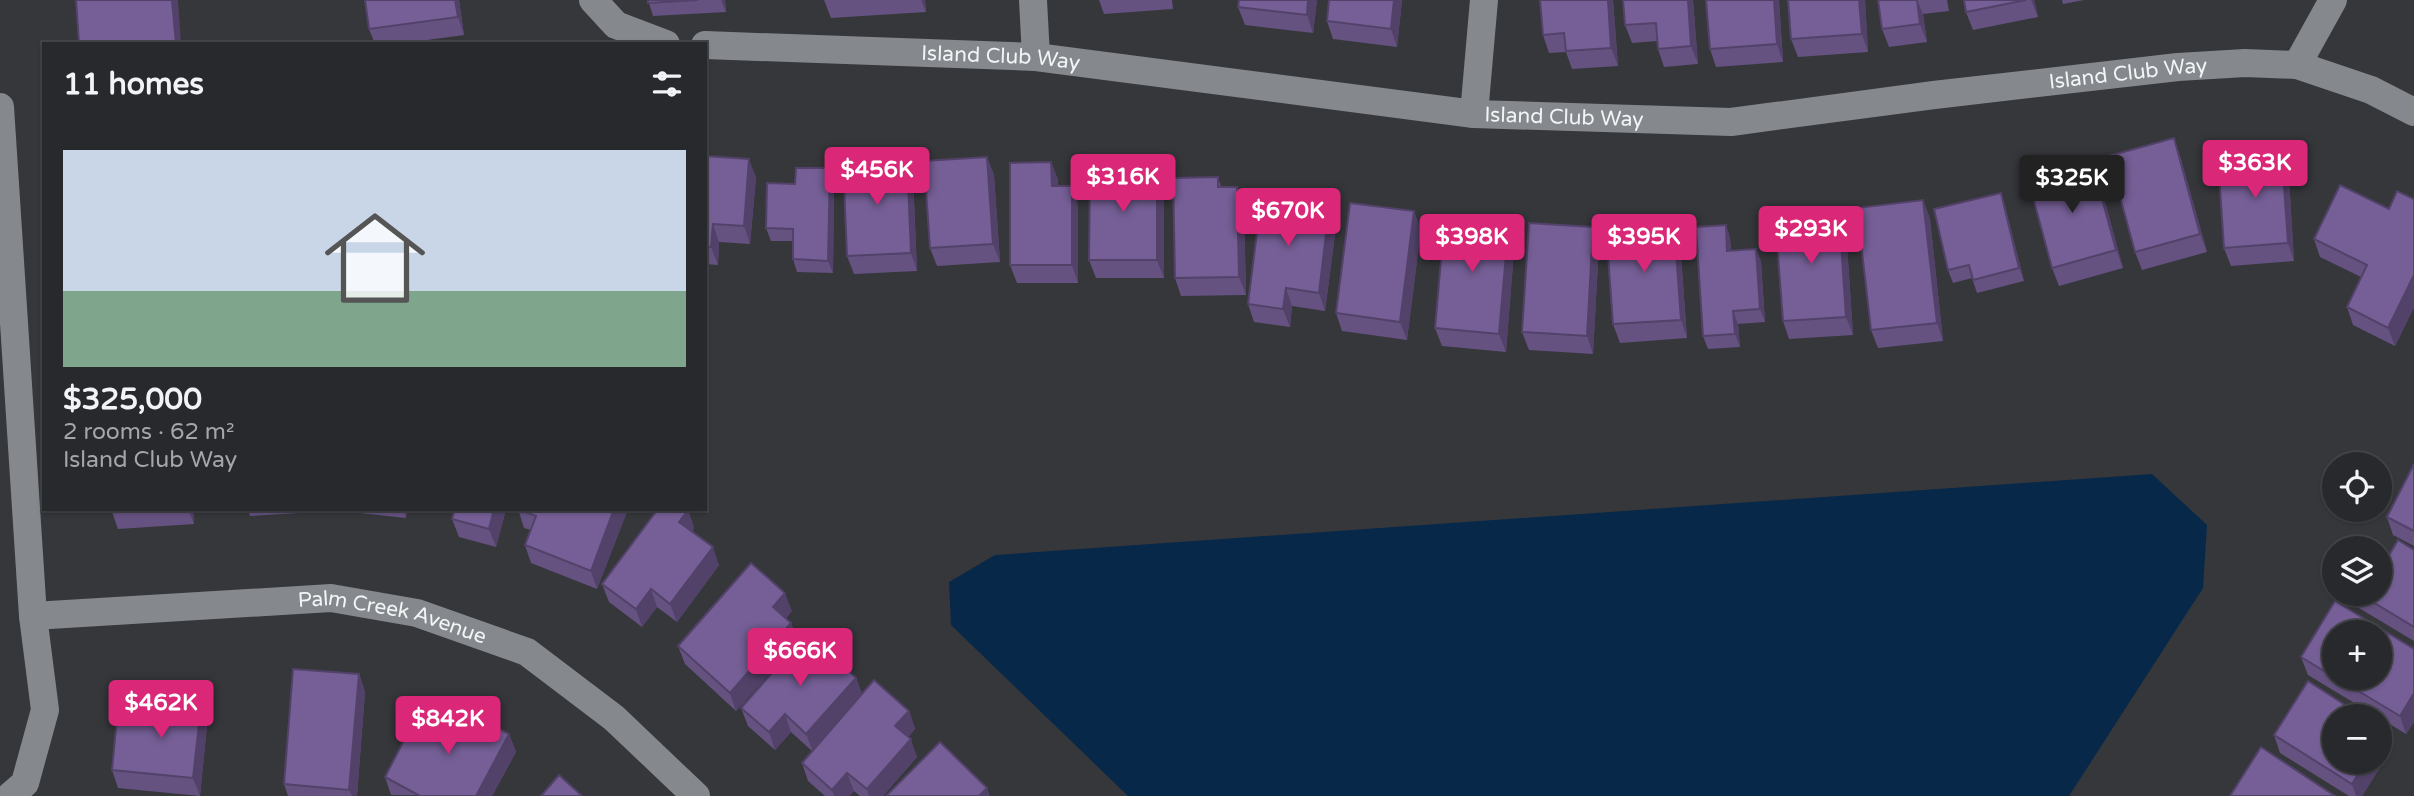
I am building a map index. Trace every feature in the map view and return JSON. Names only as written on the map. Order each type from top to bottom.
[{"type":"street","points":[[593,0],[616,25],[661,42]]},
{"type":"street","points":[[1033,0],[1036,57]]},
{"type":"street","points":[[1474,114],[1484,0]]},
{"type":"street","points":[[2297,65],[2333,0]]},
{"type":"street","name":"Island Club Way","points":[[707,45],[1036,57],[1474,114],[1731,122],[1934,94],[2178,67],[2245,63],[2297,65],[2371,90],[2414,111]]},
{"type":"street","points":[[0,107],[33,616],[45,710],[25,783],[10,796]]},
{"type":"street","name":"Palm Creek Avenue","points":[[33,616],[331,598],[417,613],[527,652],[614,718],[696,796]]},
{"type":"water","points":[[2152,474],[2207,525],[2203,588],[2069,796],[1128,796],[951,625],[949,582],[995,555]]},
{"type":"building","points":[[76,0],[172,0],[176,42],[79,42]]},
{"type":"building","points":[[365,0],[455,0],[458,17],[369,29]]},
{"type":"building","points":[[648,0],[698,0],[648,3]]},
{"type":"building","points":[[1239,0],[1308,0],[1307,15],[1238,7]]},
{"type":"building","points":[[1329,0],[1394,0],[1391,29],[1327,21]]},
{"type":"building","points":[[1540,0],[1608,0],[1611,48],[1566,51],[1564,33],[1543,35]]},
{"type":"building","points":[[1623,0],[1688,0],[1691,46],[1658,49],[1656,23],[1625,25]]},
{"type":"building","points":[[1706,0],[1774,0],[1777,44],[1710,49]]},
{"type":"building","points":[[1788,0],[1859,0],[1862,34],[1791,39]]},
{"type":"building","points":[[1878,0],[1917,0],[1920,24],[1882,29]]},
{"type":"building","points":[[1964,0],[2026,0],[1966,12]]},
{"type":"building","points":[[2174,138],[2200,234],[2135,252],[2109,156]]},
{"type":"building","points":[[2281,144],[2288,243],[2224,248],[2219,173],[2245,171],[2243,147]]},
{"type":"building","points":[[707,156],[749,159],[744,226],[713,224],[711,247],[707,247]]},
{"type":"building","points":[[987,157],[993,244],[930,248],[924,161]]},
{"type":"building","points":[[907,158],[911,253],[847,256],[843,160]]},
{"type":"building","points":[[1051,162],[1052,186],[1072,186],[1072,265],[1010,265],[1010,163]]},
{"type":"building","points":[[2092,162],[2116,250],[2052,268],[2028,179]]},
{"type":"building","points":[[1090,167],[1157,167],[1157,260],[1089,260]]},
{"type":"building","points":[[796,168],[830,168],[828,261],[793,259],[793,229],[766,228],[767,183],[795,184]]},
{"type":"building","points":[[1218,177],[1218,187],[1237,187],[1239,277],[1175,278],[1173,178]]},
{"type":"building","points":[[2340,185],[2389,209],[2397,191],[2414,199],[2414,275],[2388,328],[2347,307],[2367,265],[2314,239]]},
{"type":"building","points":[[1262,192],[1330,201],[1319,293],[1286,288],[1283,309],[1248,304]]},
{"type":"building","points":[[2001,193],[2019,268],[1973,280],[1969,265],[1948,270],[1934,209]]},
{"type":"building","points":[[1923,200],[1937,323],[1871,330],[1857,208]]},
{"type":"building","points":[[1350,203],[1414,211],[1400,322],[1336,313]]},
{"type":"building","points":[[1839,212],[1846,317],[1783,321],[1775,216]]},
{"type":"building","points":[[1445,215],[1509,220],[1499,334],[1435,328]]},
{"type":"building","points":[[1529,223],[1593,227],[1587,336],[1522,332]]},
{"type":"building","points":[[1674,224],[1681,320],[1613,324],[1606,228]]},
{"type":"building","points":[[1726,225],[1727,251],[1756,249],[1760,309],[1733,311],[1735,334],[1703,336],[1696,227]]},
{"type":"building","points":[[2414,464],[2414,531],[2392,520],[2392,507]]},
{"type":"building","points":[[454,511],[494,511],[489,529],[452,519]]},
{"type":"building","points":[[523,511],[613,511],[591,571],[525,545],[536,516]]},
{"type":"building","points":[[657,511],[687,511],[679,522],[713,547],[670,604],[651,589],[636,609],[602,584]]},
{"type":"building","points":[[2398,540],[2414,550],[2414,627],[2379,606],[2392,606],[2392,550]]},
{"type":"building","points":[[751,563],[785,593],[773,607],[791,623],[730,693],[678,646]]},
{"type":"building","points":[[2332,606],[2343,606],[2366,620],[2323,620]]},
{"type":"building","points":[[2322,622],[2322,670],[2301,657]]},
{"type":"building","points":[[807,633],[856,678],[806,734],[785,714],[769,732],[741,708]]},
{"type":"building","points":[[2392,636],[2414,649],[2414,693],[2400,716],[2392,711],[2392,704],[2380,704],[2357,690],[2392,690]]},
{"type":"building","points":[[293,669],[359,674],[349,790],[284,784]]},
{"type":"building","points":[[874,680],[909,711],[895,726],[911,739],[867,789],[847,773],[832,790],[802,763]]},
{"type":"building","points":[[2308,681],[2343,704],[2322,704],[2322,765],[2274,735]]},
{"type":"building","points":[[164,693],[202,697],[193,778],[112,770],[117,718],[161,722]]},
{"type":"building","points":[[453,704],[509,734],[476,796],[420,796],[385,777],[415,719],[439,731]]},
{"type":"building","points":[[940,742],[987,788],[979,796],[886,796]]},
{"type":"building","points":[[2261,747],[2335,796],[2230,796]]},
{"type":"building","points":[[2336,774],[2358,774],[2352,784]]},
{"type":"building","points":[[559,775],[582,796],[541,796]]}]
